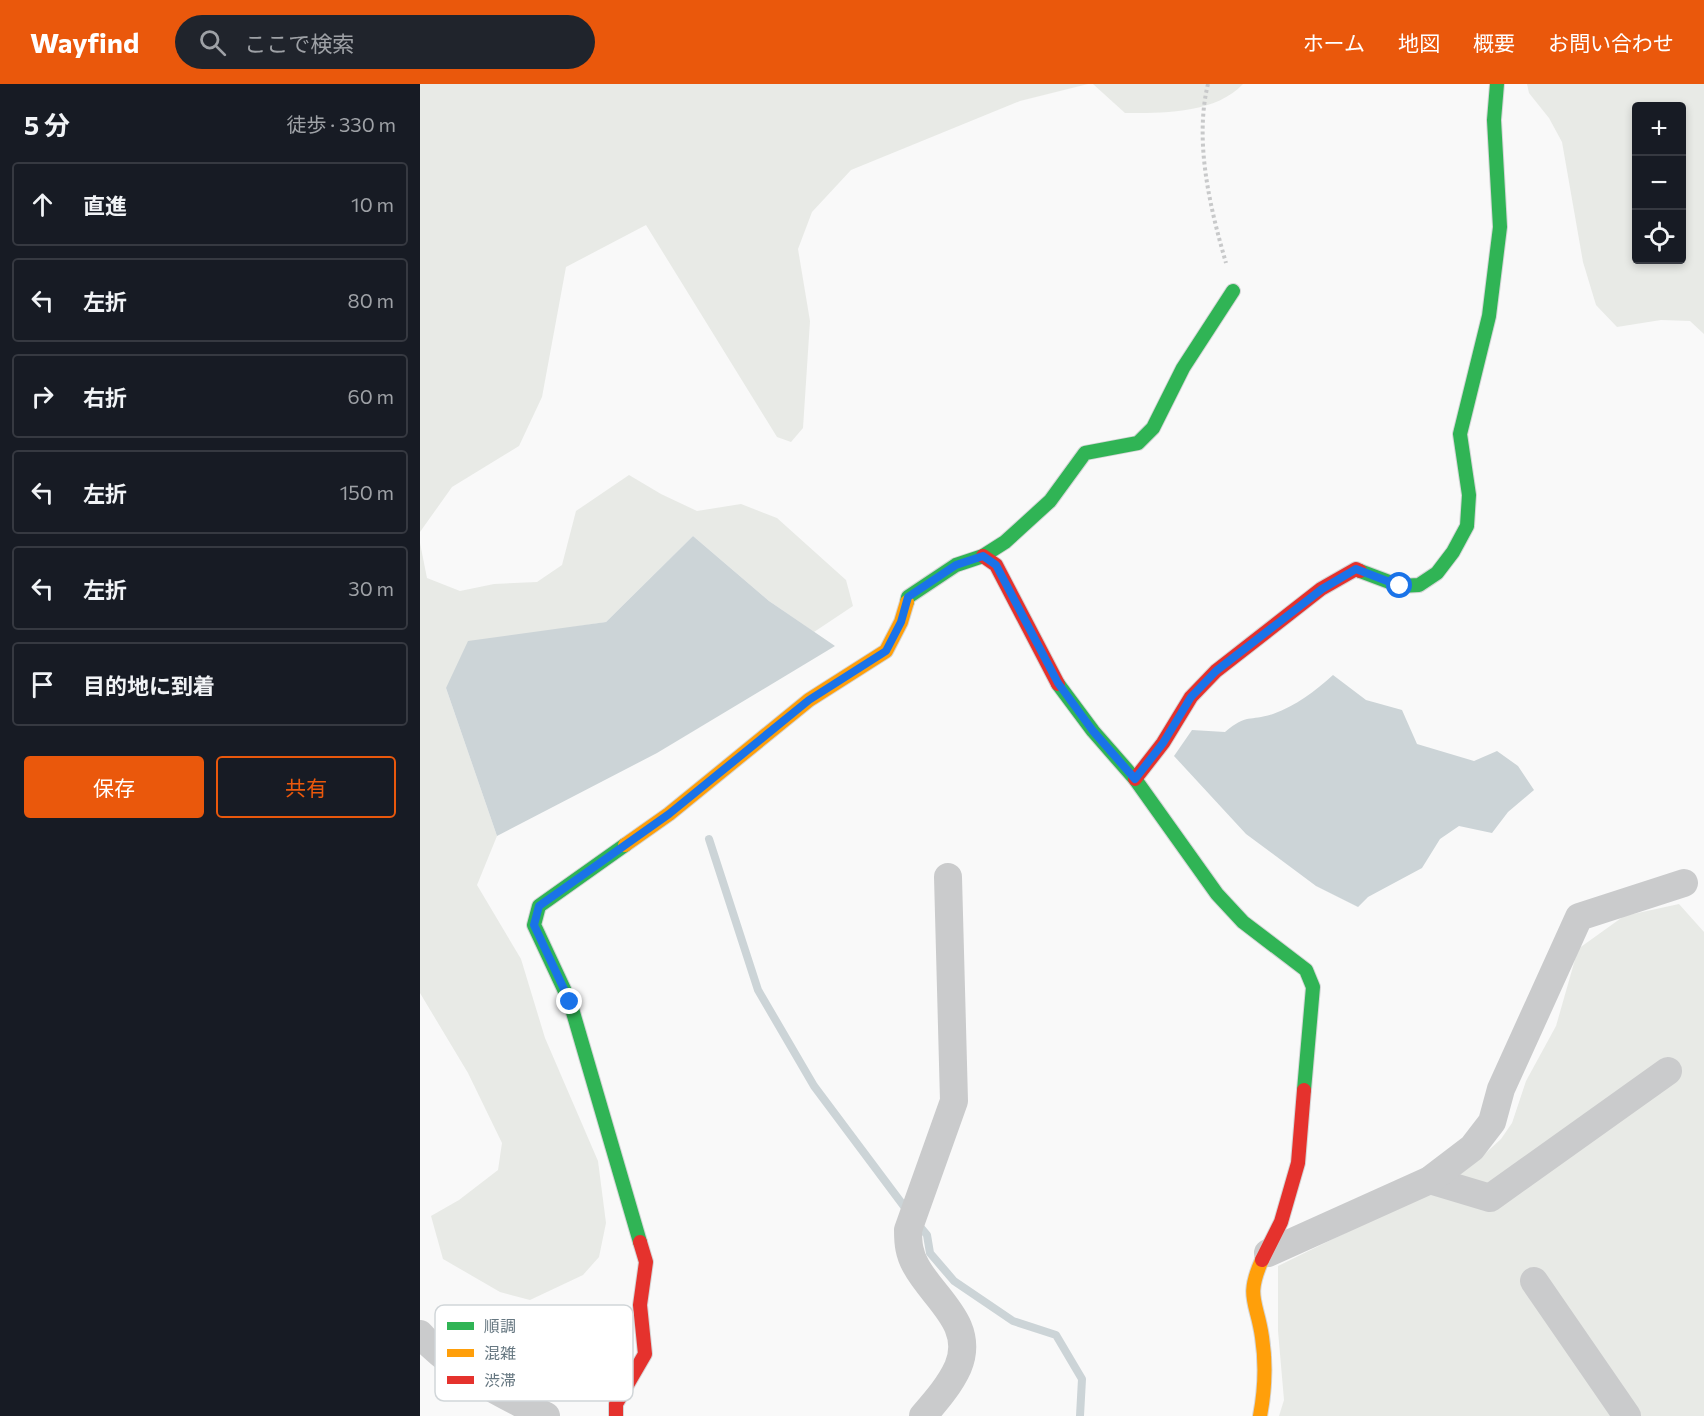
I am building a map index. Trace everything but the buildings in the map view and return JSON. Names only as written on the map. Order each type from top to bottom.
[{"type":"street","points":[[1135,779],[1163,743],[1191,697],[1216,671],[1322,589],[1356,569],[1400,586],[1419,585],[1437,573],[1453,552],[1467,526],[1469,495],[1460,434],[1489,315],[1500,227],[1494,120],[1497,84]]},
{"type":"street","points":[[633,1375],[645,1354],[640,1305],[646,1262],[570,1002],[534,925],[539,906],[669,814],[809,700],[886,651],[901,622],[908,597],[956,565],[983,556],[1005,542],[1050,501],[1085,453],[1138,443],[1153,428],[1183,368],[1233,291]]},
{"type":"street","points":[[983,556],[996,565],[1058,683],[1093,731],[1135,779],[1216,894],[1243,922],[1306,970],[1313,987],[1298,1163],[1281,1222],[1256,1276],[1251,1295],[1262,1336],[1265,1413]]},
{"type":"street","points":[[924,1416],[944,1390],[958,1366],[963,1344],[957,1322],[916,1267],[909,1251],[910,1220],[954,1101],[948,877]]},
{"type":"street","points":[[1268,1253],[1430,1180],[1472,1148],[1492,1122],[1501,1089],[1579,917],[1684,884]]},
{"type":"street","points":[[1430,1180],[1490,1198],[1668,1071]]},
{"type":"street","points":[[1534,1281],[1627,1416]]},
{"type":"street","points":[[420,1334],[435,1349]]},
{"type":"street","points":[[515,1401],[546,1416]]},
{"type":"street","points":[[616,1416],[618,1401]]},
{"type":"path","points":[[1208,84],[1203,105],[1208,199],[1233,291]]},
{"type":"shaded area","points":[[420,84],[1088,84],[1020,101],[851,170],[812,212],[798,249],[810,321],[803,428],[791,442],[777,437],[646,225],[566,267],[542,397],[519,446],[452,487],[420,532]]},
{"type":"shaded area","points":[[1093,84],[1243,84],[1218,101],[1187,110],[1125,113]]},
{"type":"shaded area","points":[[1527,84],[1704,84],[1704,334],[1690,321],[1661,320],[1617,327],[1596,305],[1583,262],[1562,142],[1549,118],[1529,93]]},
{"type":"shaded area","points":[[629,475],[661,494],[697,511],[741,504],[777,518],[846,580],[853,606],[814,632],[769,601],[693,536],[606,622],[541,632],[446,688],[497,836],[477,885],[521,959],[545,1038],[598,1161],[606,1223],[599,1257],[583,1275],[530,1300],[500,1292],[443,1259],[431,1216],[459,1200],[498,1170],[502,1143],[468,1073],[420,993],[420,543],[427,578],[460,591],[494,584],[537,582],[562,565],[576,511]]},
{"type":"shaded area","points":[[693,536],[769,601],[835,646],[657,753],[497,836],[446,688],[468,641],[606,622]]},
{"type":"shaded area","points":[[1333,675],[1366,700],[1402,710],[1417,744],[1474,761],[1497,751],[1518,766],[1534,790],[1508,812],[1492,833],[1459,826],[1440,839],[1422,868],[1368,897],[1358,907],[1316,886],[1246,834],[1174,756],[1192,730],[1225,732],[1244,720],[1273,714],[1305,698]]},
{"type":"shaded area","points":[[1679,904],[1704,932],[1704,1416],[1279,1416],[1284,1400],[1278,1331],[1278,1266],[1404,1204],[1477,1161],[1501,1139],[1512,1123],[1526,1081],[1556,1026],[1578,949],[1624,916]]},
{"type":"waterway","points":[[709,839],[758,990],[814,1086],[909,1213]]},
{"type":"waterway","points":[[917,1223],[927,1235],[930,1253],[954,1281],[1013,1321],[1056,1335],[1082,1379],[1080,1416]]},
{"type":"traffic: fast","points":[[1360,571],[1400,586],[1419,585],[1437,573],[1453,552],[1467,526],[1469,495],[1460,434],[1489,316],[1500,227],[1494,120],[1497,84]]},
{"type":"traffic: fast","points":[[907,602],[908,597],[956,565],[983,556],[1005,542],[1050,501],[1085,453],[1138,443],[1153,428],[1183,368],[1233,291]]},
{"type":"traffic: fast","points":[[1058,684],[1093,731],[1135,779],[1217,894],[1243,922],[1306,970],[1313,987],[1304,1090]]},
{"type":"traffic: fast","points":[[625,845],[539,906],[534,925],[570,1002],[640,1242]]},
{"type":"traffic: slow","points":[[625,845],[669,814],[809,700],[886,651],[901,622],[907,602]]},
{"type":"traffic: slow","points":[[1260,1416],[1264,1386],[1264,1357],[1253,1292],[1262,1260]]},
{"type":"traffic: jam","points":[[983,556],[996,565],[1058,684]]},
{"type":"traffic: jam","points":[[1135,779],[1163,743],[1191,697],[1216,671],[1321,589],[1356,569],[1360,571]]},
{"type":"traffic: jam","points":[[1262,1260],[1281,1222],[1298,1163],[1304,1090]]},
{"type":"traffic: jam","points":[[633,1375],[645,1354],[640,1305],[646,1262],[640,1242]]},
{"type":"traffic: jam","points":[[616,1416],[618,1401]]},
{"type":"route","points":[[570,1002],[553,961],[534,925],[539,906],[669,814],[809,700],[886,651],[901,622],[908,597],[956,565],[983,556],[996,565],[1058,683],[1093,731],[1135,779],[1163,743],[1191,697],[1216,671],[1322,589],[1356,569],[1400,586]]}]
